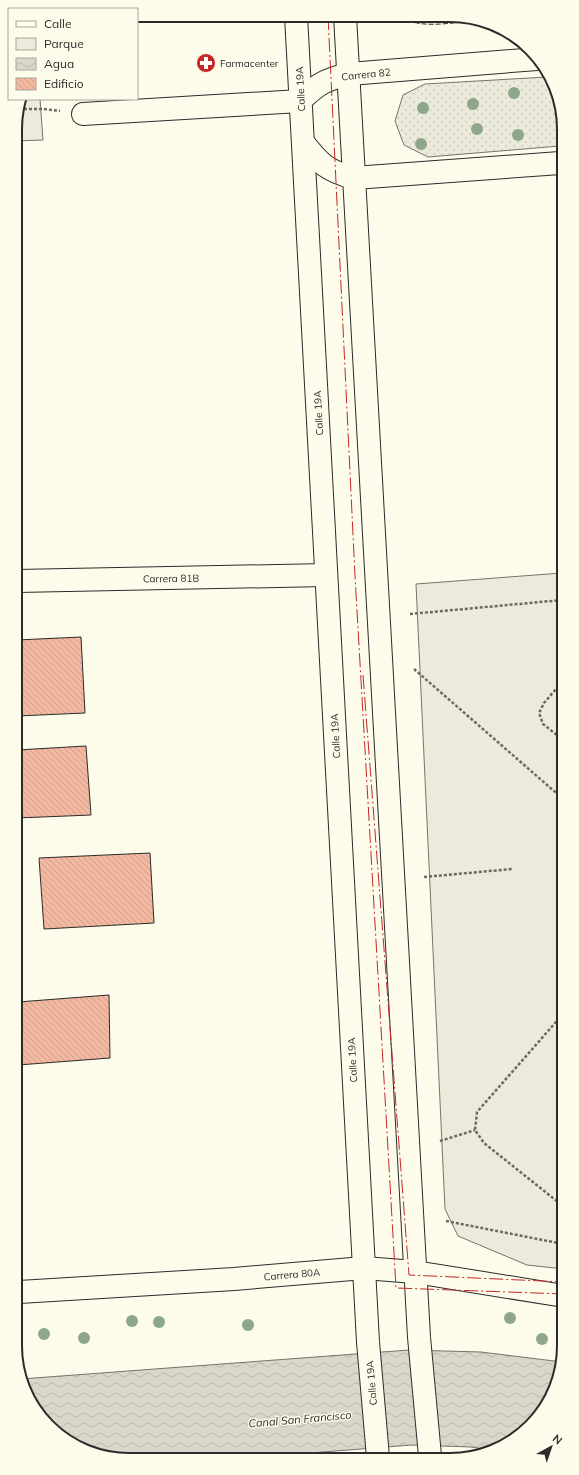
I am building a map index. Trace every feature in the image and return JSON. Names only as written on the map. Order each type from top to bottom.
[{"type":"street","name":"Calle 19A","points":[[296,22],[368,1342],[378,1453]]},
{"type":"street","points":[[345,22],[415,1272],[419,1337],[430,1453]]},
{"type":"street","name":"Carrera 82","points":[[300,101],[315,87],[329,79],[349,74],[531,59]]},
{"type":"street","points":[[82,114],[300,101]]},
{"type":"street","points":[[303,142],[325,167],[339,174],[354,178],[557,163]]},
{"type":"street","name":"Carrera 81B","points":[[22,581],[326,575]]},
{"type":"street","name":"Carrera 80A","points":[[22,1292],[234,1279],[364,1268],[415,1272],[557,1295]]},
{"type":"path","points":[[24,109],[44,109],[82,114]]},
{"type":"path","points":[[410,614],[557,600]]},
{"type":"path","points":[[414,669],[557,794]]},
{"type":"path","points":[[557,688],[544,703],[539,713],[543,724],[557,735]]},
{"type":"path","points":[[424,877],[512,869]]},
{"type":"path","points":[[557,1021],[477,1112],[475,1130],[484,1143],[557,1201]]},
{"type":"path","points":[[440,1141],[475,1130]]},
{"type":"path","points":[[446,1221],[557,1243]]},
{"type":"green space","points":[[543,77],[551,95],[556,115],[557,146],[428,157],[404,145],[395,121],[403,95],[425,84]]},
{"type":"green space","points":[[26,100],[40,100],[43,140],[22,141],[22,122]]},
{"type":"green space","points":[[557,573],[557,1268],[527,1265],[458,1236],[445,1209],[416,584]]},
{"type":"water","name":"Canal San Francisco","points":[[409,1350],[481,1352],[556,1361],[549,1387],[530,1417],[509,1435],[491,1445],[480,1448],[412,1445],[310,1453],[122,1453],[108,1451],[82,1442],[53,1422],[36,1400],[27,1379]]},
{"type":"building","points":[[81,637],[85,713],[22,716],[22,640]]},
{"type":"building","points":[[86,746],[91,815],[22,818],[22,750]]},
{"type":"building","points":[[150,853],[154,923],[44,929],[39,858]]},
{"type":"building","points":[[109,995],[110,1058],[22,1065],[22,1002]]},
{"type":"fence","points":[[414,22],[428,24],[458,22]]},
{"type":"power","points":[[328,22],[355,576],[396,1288],[557,1294]]},
{"type":"power","points":[[363,675],[409,1275],[557,1282]]},
{"type":"place","name":"Farmacenter","points":[[206,63]]}]
